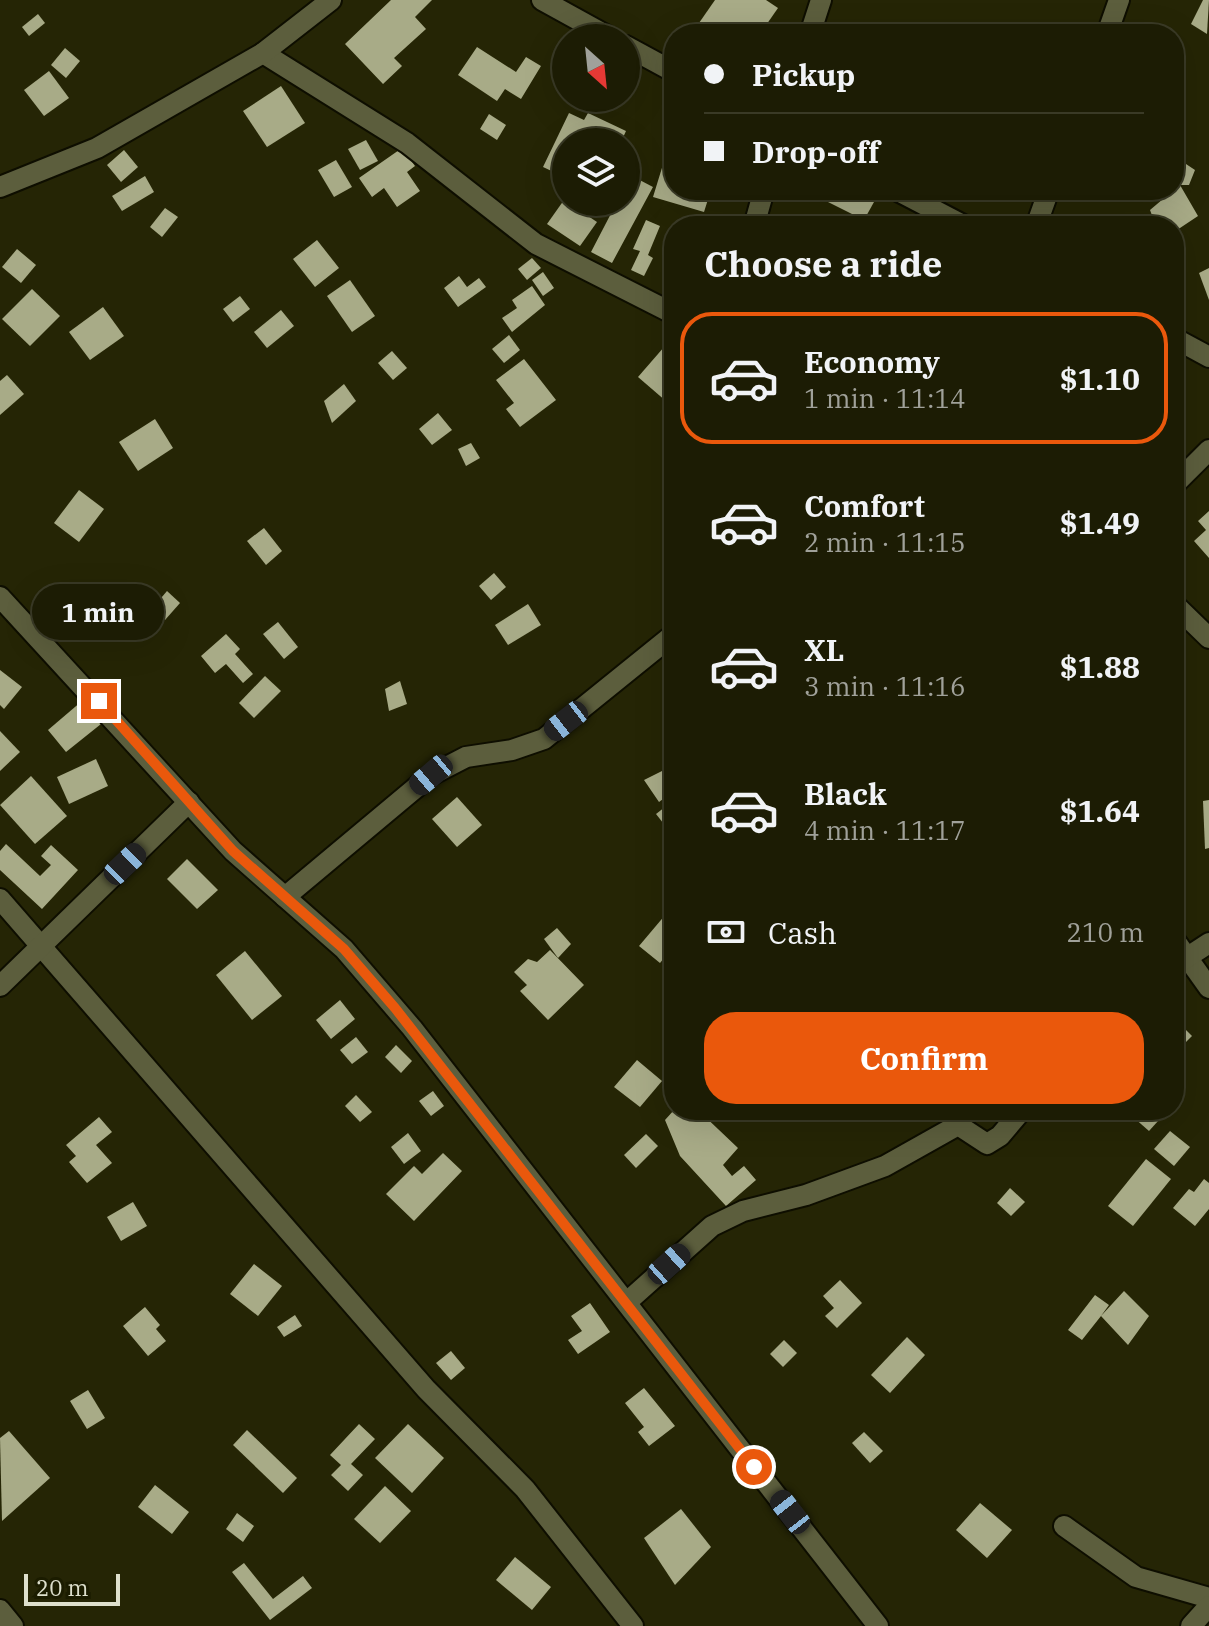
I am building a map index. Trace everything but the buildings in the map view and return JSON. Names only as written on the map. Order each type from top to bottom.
[{"type":"street","points":[[0,187],[97,148],[263,53],[331,0]]},
{"type":"street","points":[[542,0],[586,24]]},
{"type":"street","points":[[813,24],[821,0]]},
{"type":"street","points":[[1111,24],[1119,0]]},
{"type":"street","points":[[263,53],[407,143],[536,244],[664,309]]},
{"type":"street","points":[[640,54],[664,67]]},
{"type":"street","points":[[915,200],[946,216]]},
{"type":"street","points":[[1184,343],[1209,357]]},
{"type":"street","points":[[1184,475],[1209,450]]},
{"type":"street","points":[[0,597],[233,851],[344,949],[412,1028],[878,1626]]},
{"type":"street","points":[[1184,614],[1209,638]]},
{"type":"street","points":[[285,897],[431,775],[466,757],[512,750],[544,739],[664,642]]},
{"type":"street","points":[[0,986],[189,802]]},
{"type":"street","points":[[0,899],[426,1389],[525,1489],[633,1626]]},
{"type":"street","points":[[1184,959],[1209,943]]},
{"type":"street","points":[[1184,964],[1209,988]]},
{"type":"street","points":[[627,1302],[712,1226],[743,1211],[806,1195],[885,1166],[958,1125],[987,1144],[1000,1136],[1014,1120]]},
{"type":"street","points":[[1064,1526],[1136,1577],[1209,1598]]},
{"type":"street","points":[[1191,1626],[1209,1606]]},
{"type":"street","points":[[0,1610],[13,1626]]},
{"type":"route","points":[[99,701],[233,851],[344,949],[395,1008],[754,1467]]}]
